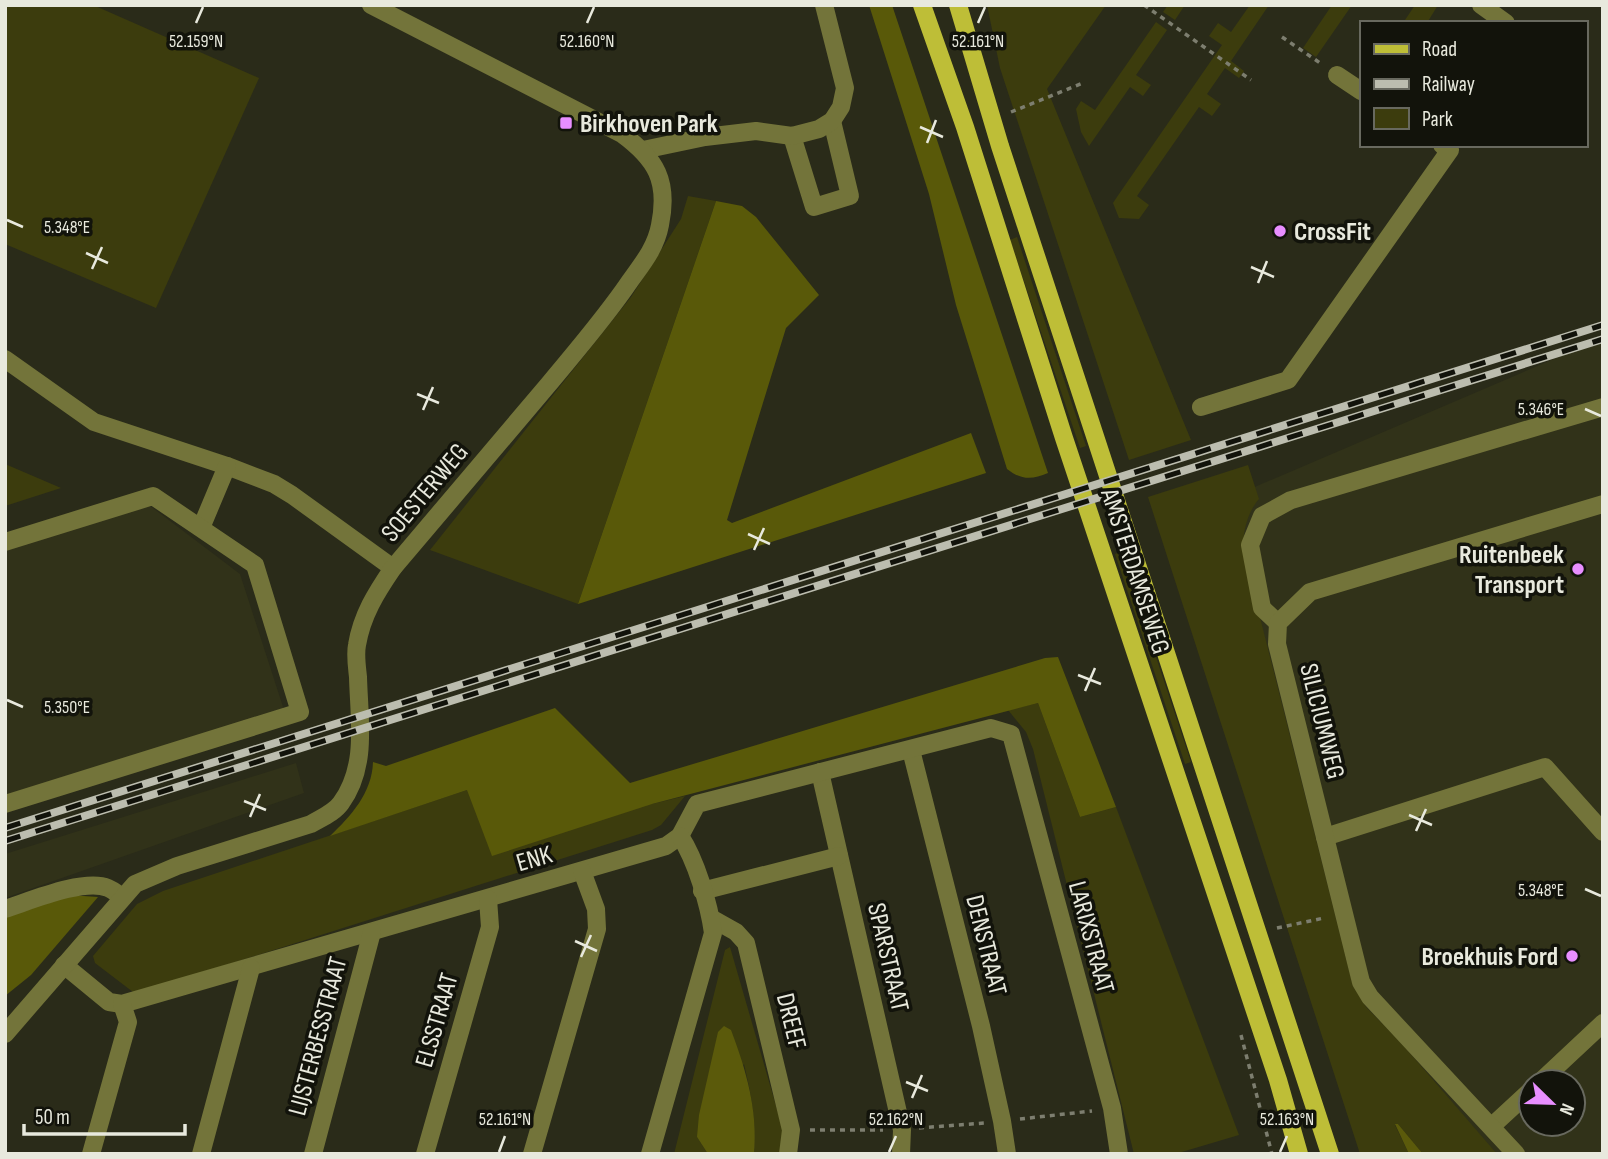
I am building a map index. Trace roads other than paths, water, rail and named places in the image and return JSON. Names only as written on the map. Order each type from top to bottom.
[{"type":"main road","name":"AMSTERDAMSEWEG","points":[[922,5],[965,127],[1064,438],[1278,1080],[1300,1154]]},
{"type":"main road","name":"AMSTERDAMSEWEG","points":[[958,5],[1000,146],[1330,1154]]},
{"type":"street","name":"SOESTERWEG","points":[[5,1034],[135,884],[177,866],[311,824],[341,804],[359,760],[360,716],[356,648],[362,621],[373,597],[394,568],[607,314],[651,251],[660,228],[663,208],[661,191],[655,165],[643,150],[622,134],[371,5]]},
{"type":"street","points":[[643,150],[705,137],[756,131],[792,136],[819,130],[832,121],[841,107],[845,88],[824,5]]},
{"type":"street","points":[[1481,5],[1503,21]]},
{"type":"street","points":[[1337,75],[1360,90]]},
{"type":"street","points":[[792,136],[814,207],[850,196],[832,121]]},
{"type":"street","points":[[1201,407],[1288,380],[1449,147]]},
{"type":"street","points":[[5,359],[93,422],[274,484],[394,568]]},
{"type":"street","points":[[1603,407],[1291,500],[1262,516],[1250,545],[1262,608],[1278,624],[1310,592],[1603,504]]},
{"type":"street","points":[[201,528],[227,466]]},
{"type":"street","points":[[5,542],[153,496],[255,565],[300,712],[5,804]]},
{"type":"street","name":"SILICIUMWEG","points":[[1278,624],[1277,644],[1360,982],[1370,997],[1517,1154]]},
{"type":"street","name":"LARIXSTRAAT","points":[[911,750],[991,728],[1011,734],[1112,1108],[1119,1154]]},
{"type":"street","points":[[650,1154],[713,933],[691,852],[680,836],[697,804],[911,750]]},
{"type":"street","name":"DENSTRAAT","points":[[911,750],[1002,1121],[1007,1154]]},
{"type":"street","points":[[1325,837],[1545,767],[1603,832]]},
{"type":"street","name":"SPARSTRAAT","points":[[820,772],[902,1130],[901,1154]]},
{"type":"street","name":"ENK","points":[[122,1004],[666,846],[680,836]]},
{"type":"street","points":[[702,891],[839,856]]},
{"type":"street","points":[[532,1154],[597,929],[596,909],[582,871]]},
{"type":"street","points":[[5,909],[67,888],[108,887],[122,897]]},
{"type":"street","name":"ELSSTRAAT","points":[[425,1154],[490,927],[488,899]]},
{"type":"street","name":"DREEF","points":[[711,918],[736,932],[746,943],[791,1130],[788,1154]]},
{"type":"street","name":"LIJSTERBESSTRAAT","points":[[313,1154],[372,932]]},
{"type":"street","points":[[64,965],[109,1002],[122,1004],[128,1022],[91,1154]]},
{"type":"street","points":[[201,1154],[251,968]]},
{"type":"street","points":[[1555,1068],[1603,1023]]},
{"type":"street","points":[[1492,1126],[1517,1103]]},
{"type":"railway","points":[[5,828],[1603,325]]},
{"type":"railway","points":[[5,841],[1603,339]]},
{"type":"place","name":"Birkhoven Park","points":[[566,123]]},
{"type":"place","name":"CrossFit","points":[[1280,231]]},
{"type":"place","name":"Ruitenbeek Transport","points":[[1578,569]]},
{"type":"place","name":"Broekhuis Ford","points":[[1572,956]]}]
